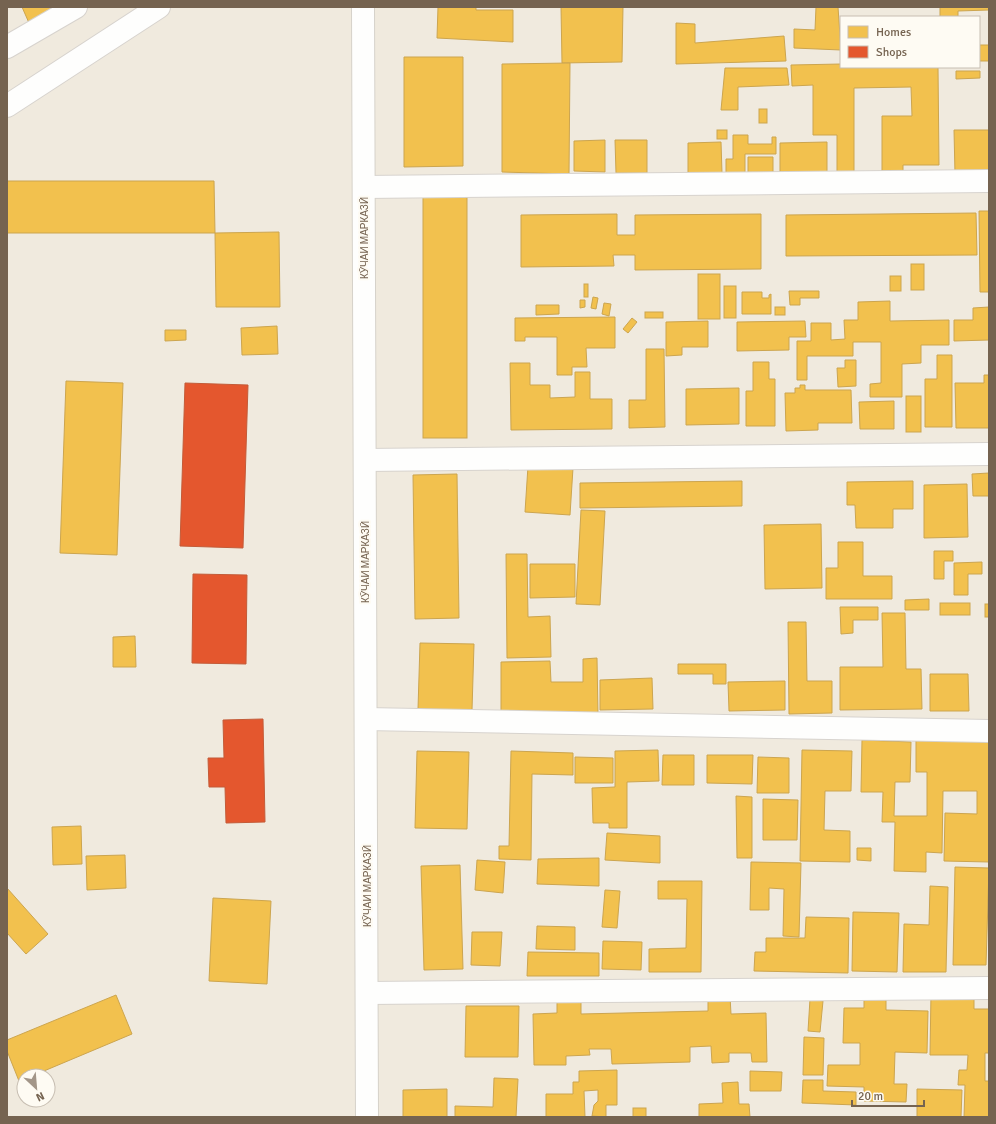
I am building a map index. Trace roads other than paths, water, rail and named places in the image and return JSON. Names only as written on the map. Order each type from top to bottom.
[{"type":"street","points":[[7,47],[76,7]]},
{"type":"street","points":[[7,106],[160,7]]},
{"type":"street","name":"КӮЧАИ МАРКАЗӢ","points":[[363,7],[367,1117]]},
{"type":"street","points":[[364,187],[989,181]]},
{"type":"street","points":[[365,460],[989,454]]},
{"type":"street","points":[[366,719],[989,731]]},
{"type":"street","points":[[367,993],[989,988]]}]
